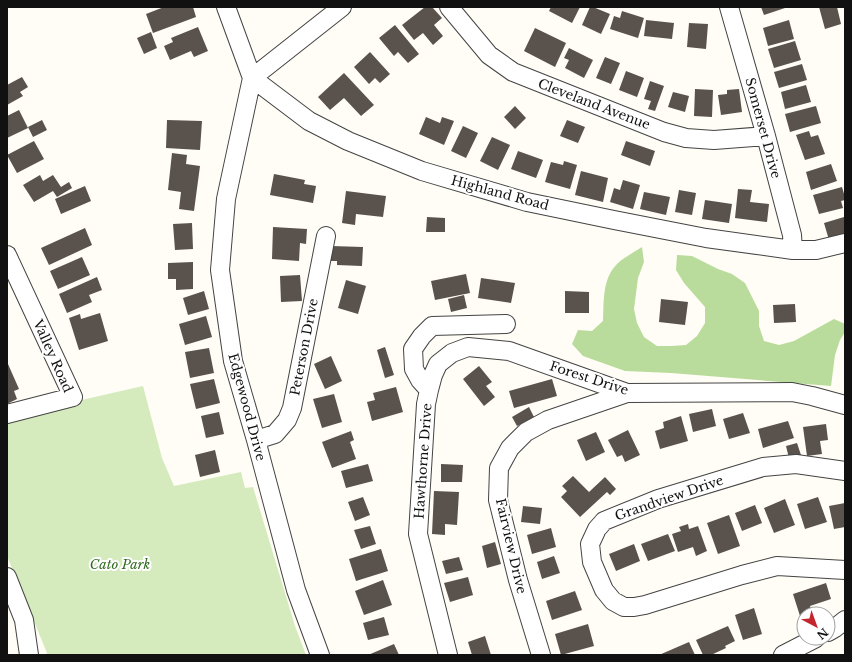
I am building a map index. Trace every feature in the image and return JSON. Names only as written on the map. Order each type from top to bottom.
[{"type":"street","points":[[226,7],[252,78],[342,7]]},
{"type":"street","name":"Cleveland Avenue","points":[[449,7],[489,55],[513,72],[664,132],[686,138],[714,140],[766,136]]},
{"type":"street","name":"Somerset Drive","points":[[729,7],[766,136],[792,235],[793,250]]},
{"type":"street","name":"Highland Road","points":[[252,78],[309,121],[348,141],[422,171],[528,202],[706,238],[793,250],[816,250],[845,243]]},
{"type":"street","name":"Edgewood Drive","points":[[252,78],[226,200],[220,270],[233,361],[256,440],[296,590],[320,655]]},
{"type":"street","name":"Peterson Drive","points":[[256,440],[275,434],[286,420],[292,408],[326,236]]},
{"type":"street","name":"Valley Road","points":[[7,255],[73,397],[7,414]]},
{"type":"street","name":"Hawthorne Drive","points":[[448,655],[418,534],[426,404],[429,390],[420,380],[414,368],[413,349],[418,341],[432,326],[506,324]]},
{"type":"street","name":"Forest Drive","points":[[429,390],[438,364],[452,353],[468,347],[509,351],[627,393],[792,392],[812,396],[845,406]]},
{"type":"street","name":"Fairview Drive","points":[[541,655],[518,580],[498,500],[498,468],[510,448],[526,432],[548,420],[627,393]]},
{"type":"street","name":"Grandview Drive","points":[[845,471],[796,464],[763,467],[658,499],[604,520],[590,544],[592,562],[604,590],[613,601],[624,607],[645,606],[742,575],[777,566],[845,570]]},
{"type":"street","points":[[7,577],[24,620],[29,655]]},
{"type":"street","points":[[836,627],[845,620]]},
{"type":"street","points":[[783,655],[800,646]]},
{"type":"green space","points":[[642,247],[644,262],[638,278],[634,309],[637,323],[644,337],[657,346],[686,345],[697,336],[705,323],[705,307],[684,283],[676,270],[677,255],[692,256],[732,274],[745,283],[759,311],[759,326],[764,341],[779,345],[794,341],[834,319],[845,324],[845,332],[840,340],[835,355],[831,386],[671,373],[625,371],[583,356],[572,344],[578,330],[592,331],[603,321],[605,290],[609,276],[618,263]]},
{"type":"green space","name":"Cato Park","points":[[143,386],[162,458],[174,486],[241,472],[245,488],[253,487],[295,626],[306,655],[46,655],[47,653],[7,556],[7,417]]},
{"type":"building","points":[[164,7],[193,7],[196,17],[153,33],[146,14]]},
{"type":"building","points":[[425,7],[432,7],[442,18],[434,25],[443,36],[433,45],[423,33],[414,40],[402,25]]},
{"type":"building","points":[[551,7],[580,7],[572,23],[549,11]]},
{"type":"building","points":[[590,7],[610,14],[601,34],[582,25]]},
{"type":"building","points":[[761,7],[784,7],[785,8],[764,15]]},
{"type":"building","points":[[819,7],[837,7],[841,24],[825,29]]},
{"type":"building","points":[[622,11],[644,18],[638,38],[610,29],[614,16],[620,18]]},
{"type":"building","points":[[646,20],[674,23],[672,39],[644,36]]},
{"type":"building","points":[[789,20],[794,39],[768,46],[763,28]]},
{"type":"building","points":[[689,23],[708,24],[706,49],[687,47]]},
{"type":"building","points":[[395,25],[419,54],[408,63],[398,52],[394,56],[379,38]]},
{"type":"building","points":[[198,27],[208,51],[194,57],[191,51],[170,60],[164,46],[173,42],[171,38]]},
{"type":"building","points":[[535,28],[566,43],[555,67],[524,51]]},
{"type":"building","points":[[151,32],[157,48],[144,54],[137,38]]},
{"type":"building","points":[[795,41],[801,60],[774,68],[768,49]]},
{"type":"building","points":[[569,48],[593,60],[584,78],[565,68],[569,60],[564,58]]},
{"type":"building","points":[[370,52],[390,74],[380,83],[375,78],[369,84],[354,67]]},
{"type":"building","points":[[605,57],[620,63],[611,84],[596,78]]},
{"type":"building","points":[[802,64],[807,80],[779,88],[774,72]]},
{"type":"building","points":[[626,71],[644,78],[637,97],[619,90]]},
{"type":"building","points":[[344,73],[374,105],[361,116],[344,98],[330,110],[318,97]]},
{"type":"building","points":[[22,77],[28,87],[20,92],[23,96],[7,105],[7,85]]},
{"type":"building","points":[[650,81],[664,86],[655,111],[648,109],[651,101],[644,99]]},
{"type":"building","points":[[806,85],[811,102],[785,109],[781,92]]},
{"type":"building","points":[[695,89],[713,90],[712,117],[694,116]]},
{"type":"building","points":[[739,89],[742,112],[721,115],[718,95],[727,94],[727,90]]},
{"type":"building","points":[[673,92],[689,96],[685,112],[668,107]]},
{"type":"building","points":[[515,106],[526,118],[515,129],[504,117]]},
{"type":"building","points":[[816,106],[821,123],[790,132],[785,114]]},
{"type":"building","points":[[19,110],[28,128],[7,138],[7,116]]},
{"type":"building","points":[[426,117],[440,123],[442,117],[454,121],[444,145],[419,134]]},
{"type":"building","points":[[42,120],[47,130],[33,137],[28,127]]},
{"type":"building","points":[[167,120],[202,121],[200,150],[166,148]]},
{"type":"building","points":[[567,120],[585,127],[578,143],[560,136]]},
{"type":"building","points":[[463,126],[478,133],[466,158],[451,151]]},
{"type":"building","points":[[809,131],[811,137],[818,135],[825,154],[805,160],[796,135]]},
{"type":"building","points":[[492,137],[510,145],[498,170],[480,161]]},
{"type":"building","points":[[34,141],[44,159],[17,173],[7,155]]},
{"type":"building","points":[[626,141],[655,151],[650,166],[621,155]]},
{"type":"building","points":[[518,151],[543,160],[536,178],[511,169]]},
{"type":"building","points":[[172,153],[187,155],[186,164],[200,166],[194,211],[179,209],[181,192],[168,190]]},
{"type":"building","points":[[564,161],[577,165],[570,189],[545,182],[551,162],[563,165]]},
{"type":"building","points":[[831,164],[837,181],[811,190],[806,172]]},
{"type":"building","points":[[581,171],[608,178],[603,202],[575,195]]},
{"type":"building","points":[[274,174],[305,180],[304,184],[316,186],[313,203],[270,195]]},
{"type":"building","points":[[40,175],[43,181],[53,175],[61,187],[69,182],[72,188],[57,197],[53,191],[34,202],[23,185]]},
{"type":"building","points":[[623,180],[640,185],[633,209],[610,202],[614,188],[620,190]]},
{"type":"building","points":[[85,186],[91,201],[61,214],[55,199]]},
{"type":"building","points":[[842,187],[845,197],[845,200],[841,201],[843,208],[819,214],[813,195]]},
{"type":"building","points":[[738,189],[752,190],[750,202],[769,204],[767,222],[735,218]]},
{"type":"building","points":[[679,190],[696,193],[692,215],[675,212]]},
{"type":"building","points":[[346,191],[386,196],[383,217],[356,214],[355,225],[342,223]]},
{"type":"building","points":[[644,192],[670,197],[666,215],[640,209]]},
{"type":"building","points":[[705,200],[732,204],[729,223],[702,219]]},
{"type":"building","points":[[427,217],[445,218],[445,232],[426,232]]},
{"type":"building","points":[[844,217],[845,235],[829,240],[824,223]]},
{"type":"building","points":[[192,223],[193,249],[175,250],[173,224]]},
{"type":"building","points":[[273,227],[307,229],[306,244],[300,243],[299,261],[272,259]]},
{"type":"building","points":[[85,228],[92,245],[49,265],[41,248]]},
{"type":"building","points":[[331,246],[363,247],[362,266],[337,265],[337,261],[331,261]]},
{"type":"building","points":[[82,257],[90,275],[58,289],[50,271]]},
{"type":"building","points":[[193,262],[193,289],[176,290],[176,279],[168,279],[168,263]]},
{"type":"building","points":[[466,274],[470,293],[435,300],[431,281]]},
{"type":"building","points":[[300,275],[302,301],[281,302],[280,276]]},
{"type":"building","points":[[97,277],[102,290],[89,295],[92,302],[67,313],[59,294]]},
{"type":"building","points":[[481,278],[515,283],[511,303],[478,298]]},
{"type":"building","points":[[346,280],[366,286],[358,314],[338,308]]},
{"type":"building","points":[[204,291],[209,309],[188,315],[183,298]]},
{"type":"building","points":[[565,291],[589,292],[589,313],[565,313]]},
{"type":"building","points":[[464,295],[467,308],[451,312],[448,299]]},
{"type":"building","points":[[661,299],[688,302],[685,325],[659,322]]},
{"type":"building","points":[[795,304],[796,322],[774,323],[773,305]]},
{"type":"building","points":[[100,313],[108,341],[79,350],[69,318],[80,314],[81,319]]},
{"type":"building","points":[[206,316],[212,337],[185,345],[179,324]]},
{"type":"building","points":[[385,347],[394,375],[385,378],[377,350]]},
{"type":"building","points":[[209,348],[214,373],[190,378],[185,352]]},
{"type":"building","points":[[331,356],[342,381],[325,389],[314,364]]},
{"type":"building","points":[[7,364],[19,389],[14,391],[17,399],[7,404]]},
{"type":"building","points":[[479,366],[492,382],[486,386],[495,397],[484,406],[463,379]]},
{"type":"building","points":[[214,379],[220,403],[196,409],[190,384]]},
{"type":"building","points":[[552,379],[557,396],[514,408],[509,391]]},
{"type":"building","points":[[396,387],[403,412],[372,421],[367,402],[375,400],[373,393]]},
{"type":"building","points":[[334,394],[342,422],[322,428],[313,399]]},
{"type":"building","points":[[529,407],[534,417],[517,426],[512,417]]},
{"type":"building","points":[[712,409],[716,426],[693,432],[689,414]]},
{"type":"building","points":[[219,412],[224,434],[206,438],[201,416]]},
{"type":"building","points":[[743,413],[750,433],[729,439],[723,419]]},
{"type":"building","points":[[681,416],[688,441],[660,449],[655,431],[664,428],[663,422]]},
{"type":"building","points":[[788,421],[794,438],[763,448],[758,429]]},
{"type":"building","points":[[826,424],[828,440],[820,441],[822,454],[807,456],[803,427]]},
{"type":"building","points":[[628,430],[640,455],[625,462],[622,455],[617,457],[608,440]]},
{"type":"building","points":[[351,431],[354,440],[350,442],[356,459],[332,468],[322,442]]},
{"type":"building","points":[[596,432],[605,452],[586,461],[577,440]]},
{"type":"building","points":[[797,443],[801,455],[789,458],[786,446]]},
{"type":"building","points":[[215,450],[220,472],[200,477],[195,455]]},
{"type":"building","points":[[368,464],[373,481],[346,488],[341,471]]},
{"type":"building","points":[[441,464],[463,465],[462,482],[441,482]]},
{"type":"building","points":[[573,476],[589,492],[605,477],[616,489],[610,495],[607,492],[580,517],[561,497],[567,491],[562,486]]},
{"type":"building","points":[[434,491],[459,492],[457,525],[445,524],[445,535],[432,534]]},
{"type":"building","points":[[363,497],[370,515],[355,521],[348,502]]},
{"type":"building","points":[[818,497],[827,522],[805,529],[797,504]]},
{"type":"building","points":[[785,499],[795,525],[774,533],[764,508]]},
{"type":"building","points":[[845,503],[845,527],[834,529],[829,506]]},
{"type":"building","points":[[755,505],[762,523],[742,531],[735,513]]},
{"type":"building","points":[[523,506],[542,508],[540,524],[521,522]]},
{"type":"building","points":[[729,515],[740,546],[718,554],[707,523]]},
{"type":"building","points":[[688,524],[689,529],[698,526],[707,551],[696,556],[693,547],[678,552],[672,534],[681,531],[679,527]]},
{"type":"building","points":[[370,526],[376,544],[361,549],[354,530]]},
{"type":"building","points":[[551,528],[556,547],[532,554],[527,535]]},
{"type":"building","points":[[668,534],[675,551],[648,561],[641,544]]},
{"type":"building","points":[[495,542],[501,564],[487,568],[482,546]]},
{"type":"building","points":[[634,544],[640,561],[616,571],[609,554]]},
{"type":"building","points":[[381,549],[388,571],[356,581],[349,559]]},
{"type":"building","points":[[554,556],[560,573],[542,579],[537,562]]},
{"type":"building","points":[[459,557],[463,570],[446,574],[442,561]]},
{"type":"building","points":[[468,577],[473,595],[450,602],[444,583]]},
{"type":"building","points":[[383,580],[392,605],[364,615],[355,591]]},
{"type":"building","points":[[826,583],[831,599],[810,606],[797,606],[793,594]]},
{"type":"building","points":[[575,591],[582,610],[552,620],[546,601]]},
{"type":"building","points":[[754,608],[762,634],[743,640],[735,615]]},
{"type":"building","points":[[384,617],[389,635],[368,640],[363,623]]},
{"type":"building","points":[[588,624],[594,646],[561,655],[555,634]]},
{"type":"building","points":[[728,626],[735,641],[725,646],[726,648],[711,655],[703,655],[696,640]]},
{"type":"building","points":[[485,636],[491,655],[472,655],[468,642]]},
{"type":"building","points":[[689,642],[695,655],[659,655]]},
{"type":"building","points":[[394,644],[399,655],[368,655]]}]
